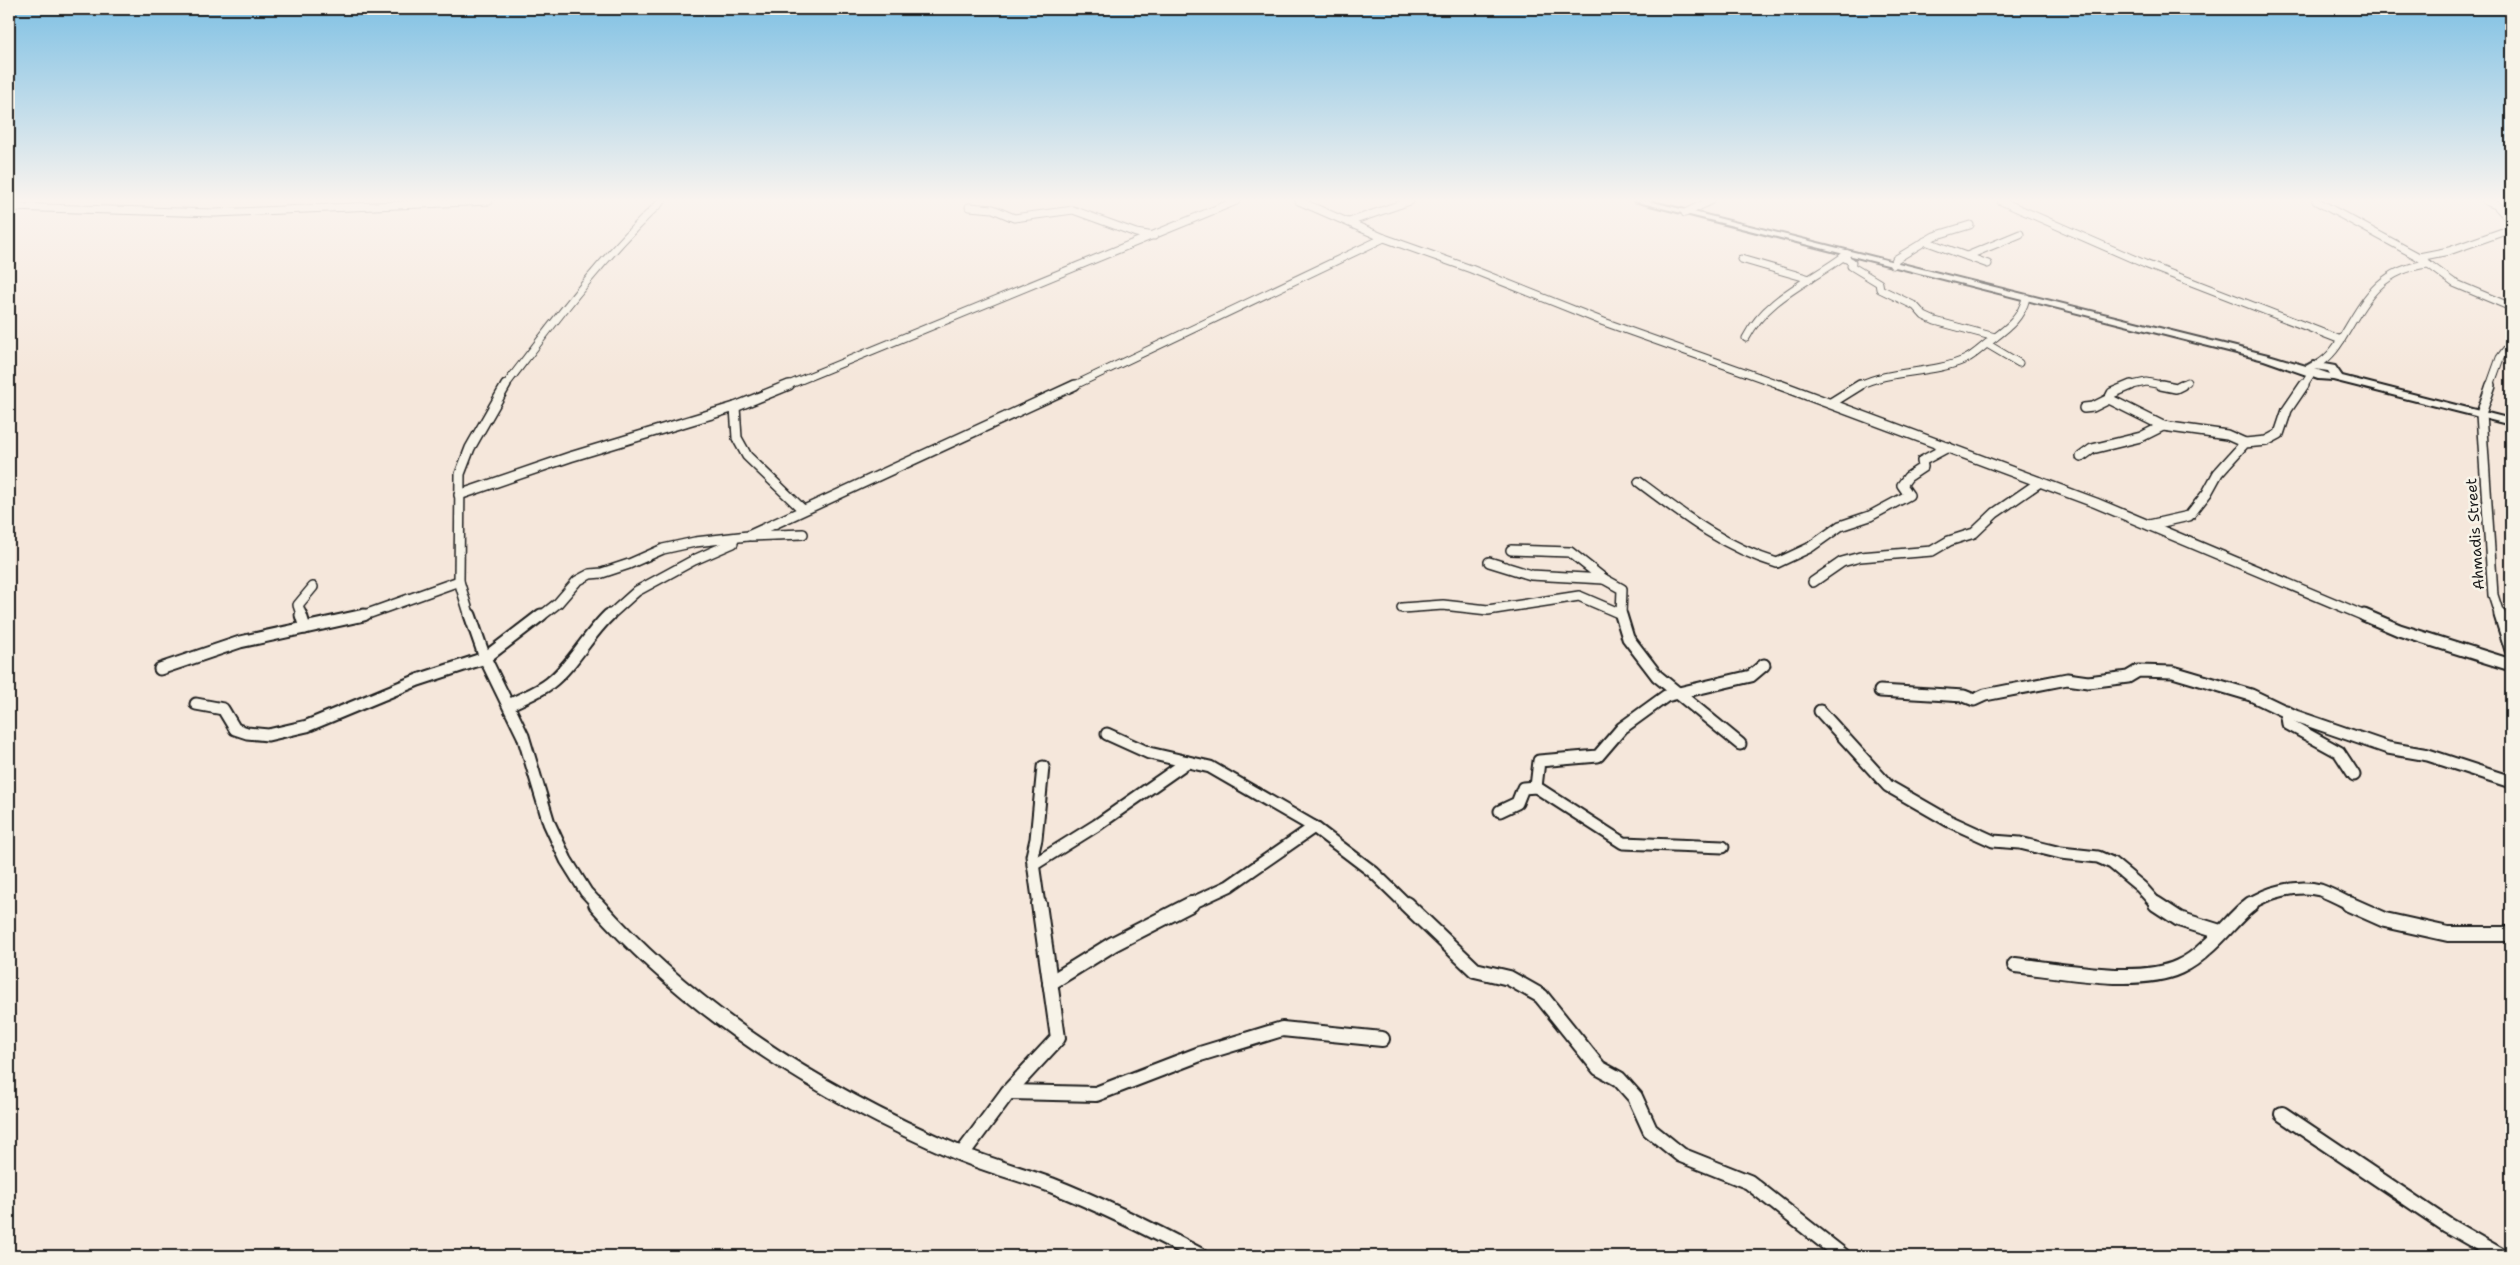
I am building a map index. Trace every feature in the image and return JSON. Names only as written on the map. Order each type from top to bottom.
[{"type":"highway","points":[[1867,260],[2268,358],[2311,371],[2332,374],[2511,418]]},
{"type":"highway","points":[[2482,412],[2511,422]]},
{"type":"street","points":[[604,260],[582,285],[503,389],[470,448],[460,474],[459,581],[472,627],[523,736],[549,823],[566,860],[586,892],[614,923],[676,982],[764,1050],[835,1093],[962,1154],[1051,1185],[1140,1224],[1201,1256]]},
{"type":"street","points":[[459,494],[570,457],[735,407],[1096,260]]},
{"type":"street","points":[[509,704],[550,683],[570,662],[593,630],[637,591],[694,560],[982,429],[1338,260]]},
{"type":"street","points":[[1446,260],[1613,325],[1831,403],[2040,482],[2399,630],[2511,665]]},
{"type":"street","points":[[1745,260],[1810,279]]},
{"type":"street","points":[[1746,338],[1748,330],[1767,309],[1840,260]]},
{"type":"street","points":[[1850,260],[1852,262],[1850,266],[1879,283],[1880,289],[1915,306],[1924,316],[1995,337]]},
{"type":"street","points":[[1893,265],[1895,260]]},
{"type":"street","points":[[1978,260],[1988,264]]},
{"type":"street","points":[[2136,260],[2341,340]]},
{"type":"street","points":[[2423,260],[2454,283],[2469,291],[2511,307]]},
{"type":"street","points":[[2109,399],[2163,426],[2227,435],[2246,443],[2266,441],[2279,434],[2287,410],[2311,371],[2328,359],[2377,288],[2398,270],[2428,264]]},
{"type":"street","points":[[1831,403],[1875,378],[1957,363],[1980,351],[1995,337],[2018,321],[2024,311],[2026,298]]},
{"type":"street","points":[[2482,412],[2500,358],[2511,343]]},
{"type":"street","points":[[1987,344],[2019,363]]},
{"type":"street","points":[[2328,359],[2332,374]]},
{"type":"street","points":[[2084,408],[2093,407],[2109,399],[2112,393],[2133,384],[2154,382],[2176,388],[2187,382]]},
{"type":"street","points":[[735,407],[739,445],[750,457],[756,470],[794,498],[804,510]]},
{"type":"street","name":"Ahmadis Street","points":[[2482,412],[2492,586],[2507,627],[2511,650]]},
{"type":"street","points":[[2081,457],[2092,449],[2141,437],[2163,426]]},
{"type":"street","points":[[2148,525],[2189,516],[2207,493],[2218,472],[2246,443]]},
{"type":"street","points":[[1639,482],[1679,513],[1726,542],[1762,559],[1777,563],[1809,548],[1840,526],[1870,516],[1902,500],[1909,494],[1902,485],[1923,467],[1922,461],[1948,447]]},
{"type":"street","points":[[1813,582],[1842,562],[1860,557],[1905,555],[1932,551],[1949,541],[1974,532],[1996,513],[2040,482]]},
{"type":"street","points":[[196,704],[223,709],[235,729],[247,733],[268,735],[307,726],[418,680],[485,658],[558,603],[577,581],[590,574],[602,573],[629,564],[663,549],[695,542],[748,536],[803,534]]},
{"type":"street","points":[[1511,550],[1570,552],[1604,579],[1622,589],[1621,614],[1628,638],[1657,676],[1740,744]]},
{"type":"street","points":[[1489,562],[1502,568],[1545,577],[1604,579]]},
{"type":"street","points":[[160,669],[240,642],[377,612],[459,581]]},
{"type":"street","points":[[305,628],[298,606],[313,587]]},
{"type":"street","points":[[1402,608],[1443,605],[1488,610],[1579,596],[1621,614]]},
{"type":"street","points":[[1536,787],[1539,761],[1598,756],[1622,728],[1666,696],[1751,676],[1764,665]]},
{"type":"street","points":[[1880,691],[1964,696],[1974,700],[1989,694],[2068,679],[2088,682],[2128,677],[2138,671],[2172,672],[2251,695],[2286,711],[2388,748],[2428,756],[2511,782]]},
{"type":"street","points":[[1820,711],[1888,786],[1949,821],[1993,841],[2020,843],[2061,852],[2098,857],[2112,864],[2140,887],[2157,905],[2179,919],[2220,932]]},
{"type":"street","points":[[2286,711],[2288,724],[2317,738],[2339,752],[2354,775]]},
{"type":"street","points":[[1107,734],[1149,753],[1210,767],[1314,827],[1373,872],[1475,970],[1510,978],[1541,996],[1600,1068],[1619,1079],[1635,1098],[1650,1130],[1681,1155],[1749,1182],[1843,1256]]},
{"type":"street","points":[[1033,865],[1097,825],[1187,762]]},
{"type":"street","points":[[962,1154],[1008,1092],[1058,1038],[1032,856],[1036,839],[1043,767]]},
{"type":"street","points":[[1500,811],[1516,803],[1523,788],[1536,787],[1623,843],[1723,847]]},
{"type":"street","points":[[1050,983],[1129,935],[1229,886],[1314,827]]},
{"type":"street","points":[[2015,964],[2109,974],[2150,975],[2179,968],[2208,948],[2236,915],[2257,899],[2265,895],[2302,888],[2319,890],[2337,897],[2384,920],[2448,934],[2511,934]]},
{"type":"street","points":[[1008,1092],[1096,1094],[1200,1054],[1282,1029],[1382,1039]]},
{"type":"street","points":[[2282,1114],[2448,1225],[2501,1256]]}]
